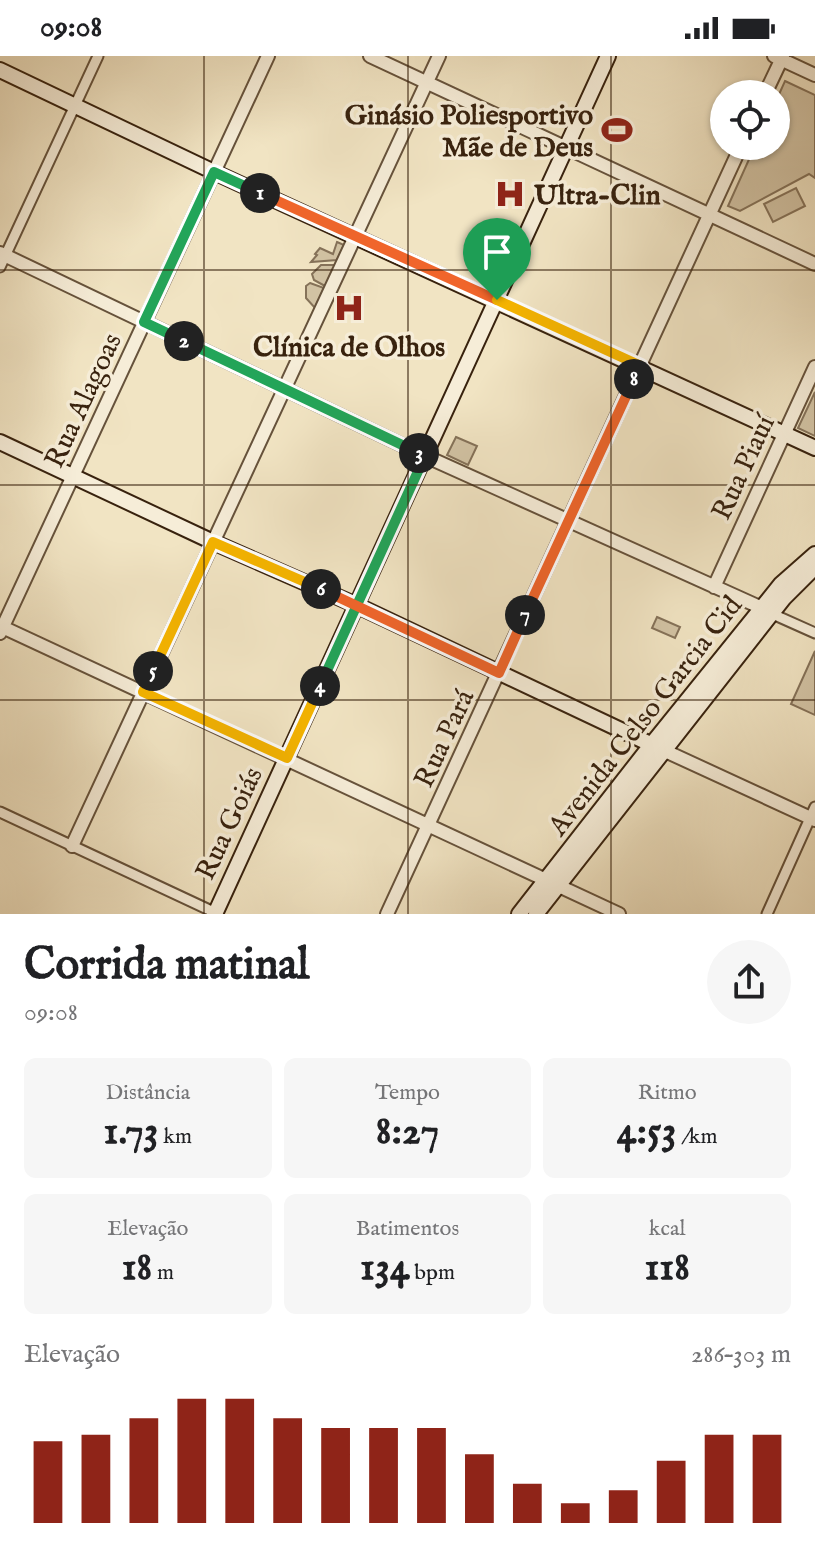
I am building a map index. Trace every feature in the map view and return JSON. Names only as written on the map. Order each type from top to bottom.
[{"type":"main road","name":"Rua Goiás","points":[[216,914],[608,56]]},
{"type":"main road","points":[[0,70],[214,172],[815,448]]},
{"type":"main road","points":[[0,442],[356,605],[657,748]]},
{"type":"main road","name":"Avenida Celso Garcia Cid","points":[[536,914],[553,883],[766,611],[789,576],[815,554]]},
{"type":"main road","name":"Avenida Celso Garcia Cid","points":[[766,611],[815,567]]},
{"type":"main road","name":"Avenida Celso Garcia Cid","points":[[519,914],[553,883]]},
{"type":"street","points":[[98,56],[2,258],[568,522],[815,633]]},
{"type":"street","name":"Rua Alagoas","points":[[1,629],[268,56]]},
{"type":"street","points":[[370,56],[815,264]]},
{"type":"street","points":[[72,846],[439,56]]},
{"type":"street","points":[[770,80],[779,57],[815,75]]},
{"type":"street","name":"Rua Pará","points":[[387,914],[735,160]]},
{"type":"street","name":"Rua Piauí","points":[[714,587],[815,367]]},
{"type":"street","points":[[1,629],[287,758],[428,827],[619,914]]},
{"type":"street","points":[[657,748],[813,815],[767,914]]},
{"type":"street","points":[[0,812],[216,914]]},
{"type":"shaded area","points":[[790,83],[815,95],[815,178],[809,174],[740,211],[728,206],[749,160],[790,160]]},
{"type":"shaded area","points":[[796,188],[805,206],[773,222],[764,204]]},
{"type":"shaded area","points":[[337,242],[344,245],[337,260],[311,262],[320,248],[333,254]]},
{"type":"shaded area","points":[[321,265],[335,265],[325,286],[314,280],[312,274]]},
{"type":"shaded area","points":[[310,283],[324,288],[315,308],[306,298],[306,286]]},
{"type":"shaded area","points":[[815,392],[815,436],[798,428]]},
{"type":"shaded area","points":[[456,437],[477,446],[468,465],[447,455]]},
{"type":"shaded area","points":[[657,617],[680,627],[675,638],[652,628]]},
{"type":"shaded area","points":[[815,651],[815,715],[791,704]]},
{"type":"place","name":"Ginásio Poliesportivo Mãe de Deus","points":[[617,130]]},
{"type":"place","name":"Ultra-Clin","points":[[510,194]]},
{"type":"place","name":"Clínica de Olhos","points":[[349,308]]},
{"type":"route","points":[[497,300],[214,172],[144,322],[425,456],[359,598],[356,605],[287,758],[143,692],[213,542],[356,605],[499,673],[641,366],[497,300]]}]
